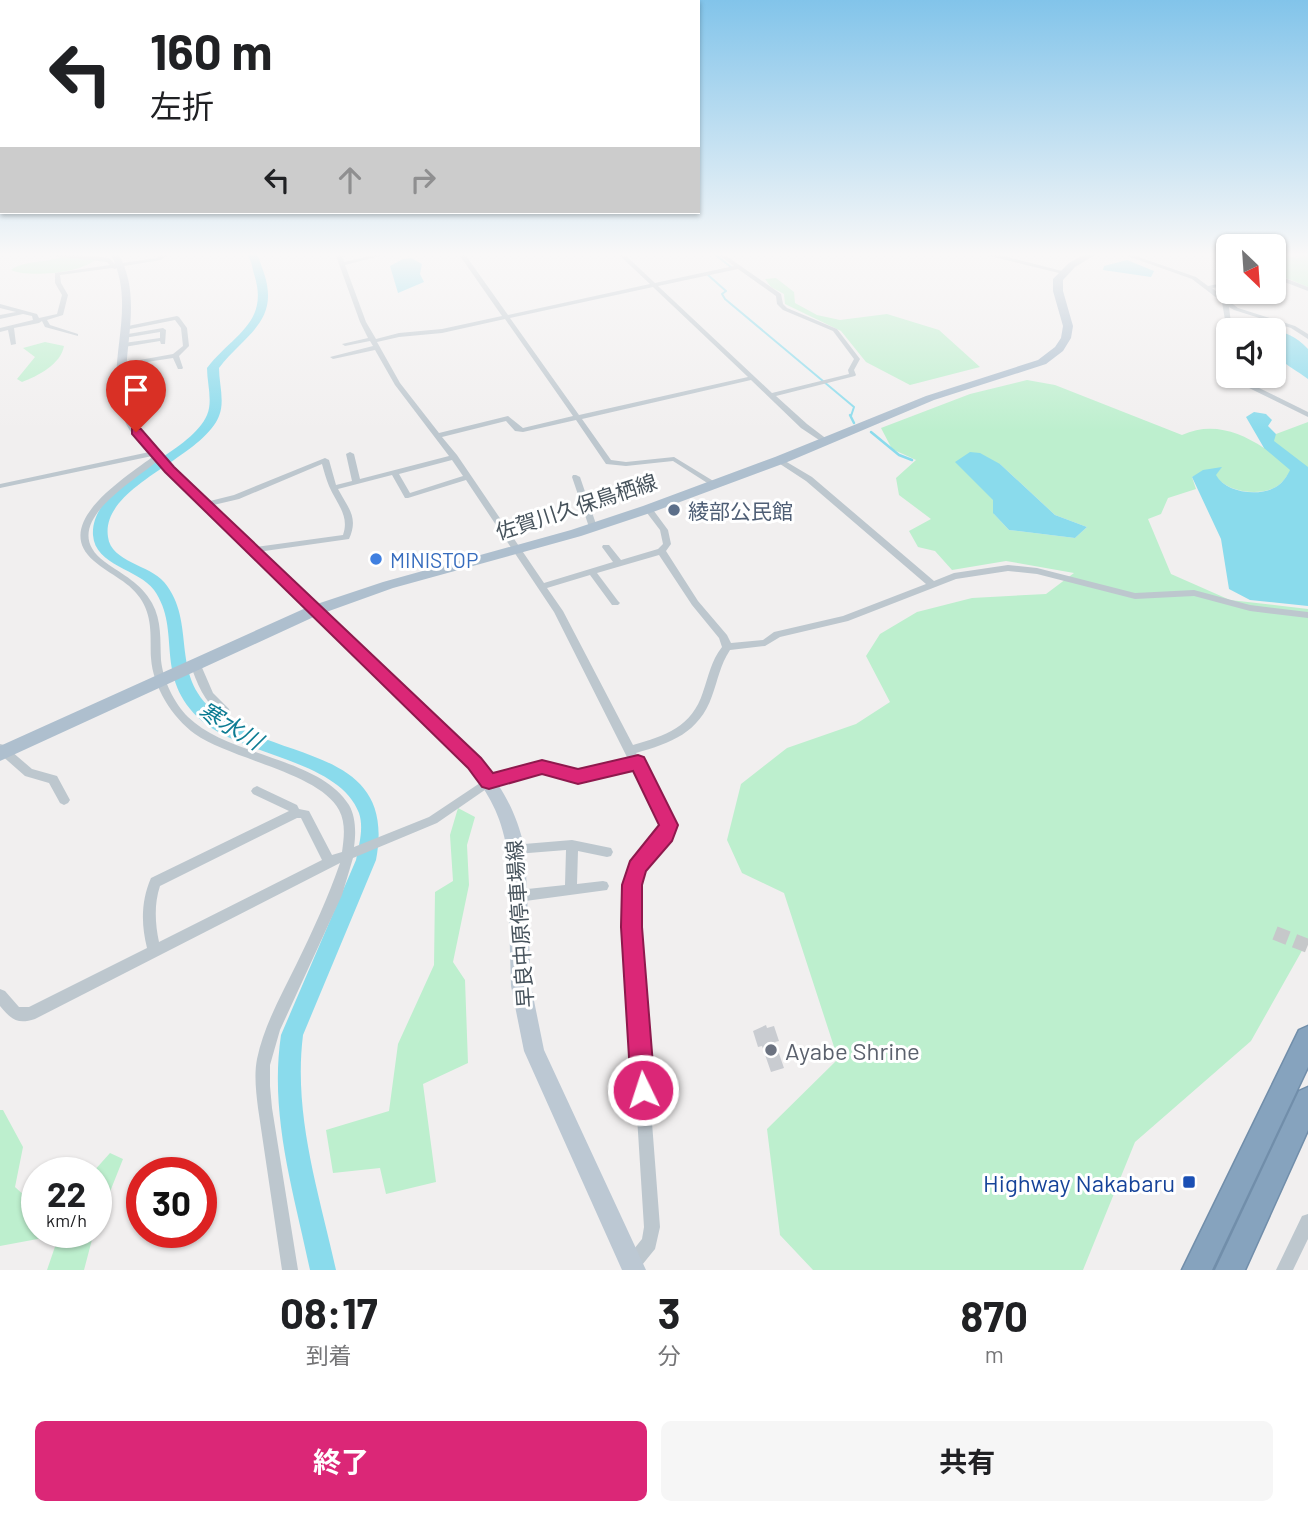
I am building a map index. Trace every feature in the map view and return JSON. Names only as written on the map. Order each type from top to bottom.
[{"type":"highway","points":[[1197,1270],[1308,1039]]},
{"type":"highway","points":[[1230,1270],[1308,1100]]},
{"type":"main road","name":"早良中原停車場線","points":[[125,312],[122,388],[126,411],[136,432],[169,470],[474,763],[489,781],[506,810],[516,849],[521,986],[534,1051],[633,1267]]},
{"type":"main road","name":"佐賀川久保鳥栖線","points":[[2,751],[313,611],[388,585],[516,550],[648,509],[780,460],[930,398],[1042,362],[1059,349],[1066,338],[1068,326],[1064,312]]},
{"type":"street","points":[[0,317],[24,312]]},
{"type":"street","points":[[26,312],[34,314],[37,323]]},
{"type":"street","points":[[0,330],[46,321],[61,312]]},
{"type":"street","points":[[359,312],[397,384],[454,457],[558,611],[635,756],[668,825],[665,835],[637,867],[632,885],[631,927],[652,1227],[649,1243],[633,1267]]},
{"type":"street","points":[[502,312],[609,462],[626,464],[674,459],[712,484]]},
{"type":"street","points":[[333,357],[399,335],[442,331],[517,312]]},
{"type":"street","points":[[683,312],[825,442]]},
{"type":"street","points":[[771,395],[853,375],[851,370],[858,362],[839,334],[792,312]]},
{"type":"street","points":[[1244,312],[1293,327],[1308,337]]},
{"type":"street","points":[[123,365],[175,356],[186,346],[184,328],[177,318],[124,336]]},
{"type":"street","points":[[46,321],[47,326],[76,335]]},
{"type":"street","points":[[11,328],[13,344]]},
{"type":"street","points":[[124,336],[163,341]]},
{"type":"street","points":[[345,344],[375,343]]},
{"type":"street","points":[[175,356],[180,368]]},
{"type":"street","points":[[438,436],[508,418],[518,429],[523,430],[752,378]]},
{"type":"street","points":[[1253,388],[1308,415]]},
{"type":"street","points":[[350,454],[357,483]]},
{"type":"street","points":[[0,486],[156,455]]},
{"type":"street","points":[[156,455],[122,483],[88,519],[84,538],[91,555],[135,585],[151,607],[157,626],[157,669],[186,720],[247,754],[313,781],[332,792],[344,806],[350,820],[350,853],[342,878],[285,1002],[265,1056],[264,1091],[290,1270]]},
{"type":"street","points":[[334,488],[454,457]]},
{"type":"street","points":[[205,505],[234,500],[267,487],[293,471],[325,460],[334,488],[349,512],[351,528],[346,537],[251,550]]},
{"type":"street","points":[[780,460],[810,479],[931,583]]},
{"type":"street","points":[[395,474],[408,496],[467,477]]},
{"type":"street","points":[[576,477],[593,527]]},
{"type":"street","points":[[541,587],[661,551],[667,544],[664,530],[648,509]]},
{"type":"street","points":[[606,547],[618,563]]},
{"type":"street","points":[[661,551],[695,603],[724,637],[727,647]]},
{"type":"street","points":[[0,996],[16,1014],[30,1014],[329,862],[433,820],[489,781],[542,767],[578,777],[635,756],[664,741],[694,720],[708,694],[710,672],[727,647],[765,643],[777,634],[845,619],[931,583],[970,572],[1023,569],[1135,596],[1194,593],[1250,608],[1308,615]]},
{"type":"street","points":[[591,571],[615,603]]},
{"type":"street","points":[[195,663],[203,690],[211,701],[225,712]]},
{"type":"street","points":[[2,751],[30,773],[53,779],[64,800]]},
{"type":"street","points":[[257,791],[293,808],[296,813]]},
{"type":"street","points":[[154,949],[150,938],[149,894],[155,882],[296,813],[305,814],[329,862]]},
{"type":"street","points":[[571,889],[572,845]]},
{"type":"street","points":[[516,849],[572,845],[607,852]]},
{"type":"street","points":[[518,896],[603,886]]},
{"type":"street","points":[[1284,1270],[1308,1222]]},
{"type":"green space","points":[[802,312],[840,320],[887,314],[939,330],[980,367],[910,385],[866,362],[841,331]]},
{"type":"green space","points":[[45,342],[64,346],[58,358],[35,376],[22,382],[17,379],[35,357],[23,348]]},
{"type":"green space","points":[[1027,380],[1055,385],[1182,435],[1203,429],[1224,430],[1264,448],[1276,434],[1308,422],[1308,473],[1291,471],[1273,488],[1255,492],[1236,489],[1220,481],[1215,475],[1221,468],[1192,477],[1196,489],[1168,498],[1161,514],[1148,519],[1171,574],[1230,600],[1308,609],[1308,940],[1251,1041],[1135,1142],[1083,1270],[813,1270],[780,1235],[767,1129],[838,1059],[784,893],[742,873],[727,840],[741,784],[787,748],[856,724],[890,702],[866,656],[880,634],[917,612],[972,598],[1046,594],[1074,573],[1006,561],[952,570],[935,551],[918,547],[909,531],[931,519],[899,495],[896,478],[916,460],[892,449],[881,428],[970,394]],"holes":[[[1000,464],[1055,515],[1087,527],[1075,538],[1009,530],[994,514]]]},
{"type":"green space","points":[[458,808],[475,817],[467,845],[469,885],[453,962],[465,980],[468,1063],[423,1084],[436,1182],[386,1194],[380,1168],[333,1173],[326,1130],[389,1111],[398,1044],[434,965],[435,892],[453,881],[450,835]]},
{"type":"green space","points":[[0,1110],[3,1110],[23,1147],[15,1187],[21,1192],[21,1242],[0,1246]]},
{"type":"green space","points":[[110,1153],[123,1159],[112,1187],[112,1157],[106,1157]]},
{"type":"green space","points":[[55,1248],[90,1248],[84,1270],[47,1270]]},
{"type":"water","points":[[1286,334],[1308,349],[1308,379],[1287,365]]},
{"type":"water","points":[[1254,412],[1266,414],[1272,420],[1268,426],[1276,434],[1274,441],[1308,467],[1308,606],[1250,600],[1229,589],[1221,539],[1192,477],[1203,470],[1222,467],[1216,475],[1236,490],[1265,491],[1281,483],[1290,470],[1264,448],[1246,417]]},
{"type":"water","points":[[970,452],[980,453],[1000,464],[1055,515],[1087,527],[1075,538],[1009,530],[993,513],[993,500],[955,462]]},
{"type":"building","name":"Ayabe Shrine","points":[[766,1025],[767,1028],[774,1026],[779,1041],[775,1042],[784,1068],[771,1072],[762,1046],[758,1047],[753,1031]]},
{"type":"waterway","name":"寒水川","points":[[261,312],[253,326],[213,368],[216,401],[211,420],[183,447],[145,474],[112,504],[102,519],[100,535],[108,552],[152,580],[159,586],[168,602],[173,618],[179,669],[193,701],[208,716],[238,735],[334,774],[349,784],[368,813],[370,831],[366,860],[292,1035],[288,1061],[297,1152],[323,1270]]},
{"type":"waterway","points":[[741,312],[854,407],[851,416]]},
{"type":"waterway","points":[[850,415],[854,423]]},
{"type":"waterway","points":[[871,432],[899,455],[912,460]]},
{"type":"tunnel","points":[[1275,933],[1308,946]]},
{"type":"place","name":"綾部公民館","points":[[674,510]]},
{"type":"place","name":"MINISTOP","points":[[376,559]]},
{"type":"place","name":"Ayabe Shrine","points":[[771,1050]]},
{"type":"place","name":"Highway Nakabaru","points":[[1189,1182]]},
{"type":"route","points":[[136,432],[169,470],[474,763],[489,781],[542,767],[578,777],[638,762],[668,825],[665,835],[637,867],[632,885],[631,927],[643,1090]]}]
